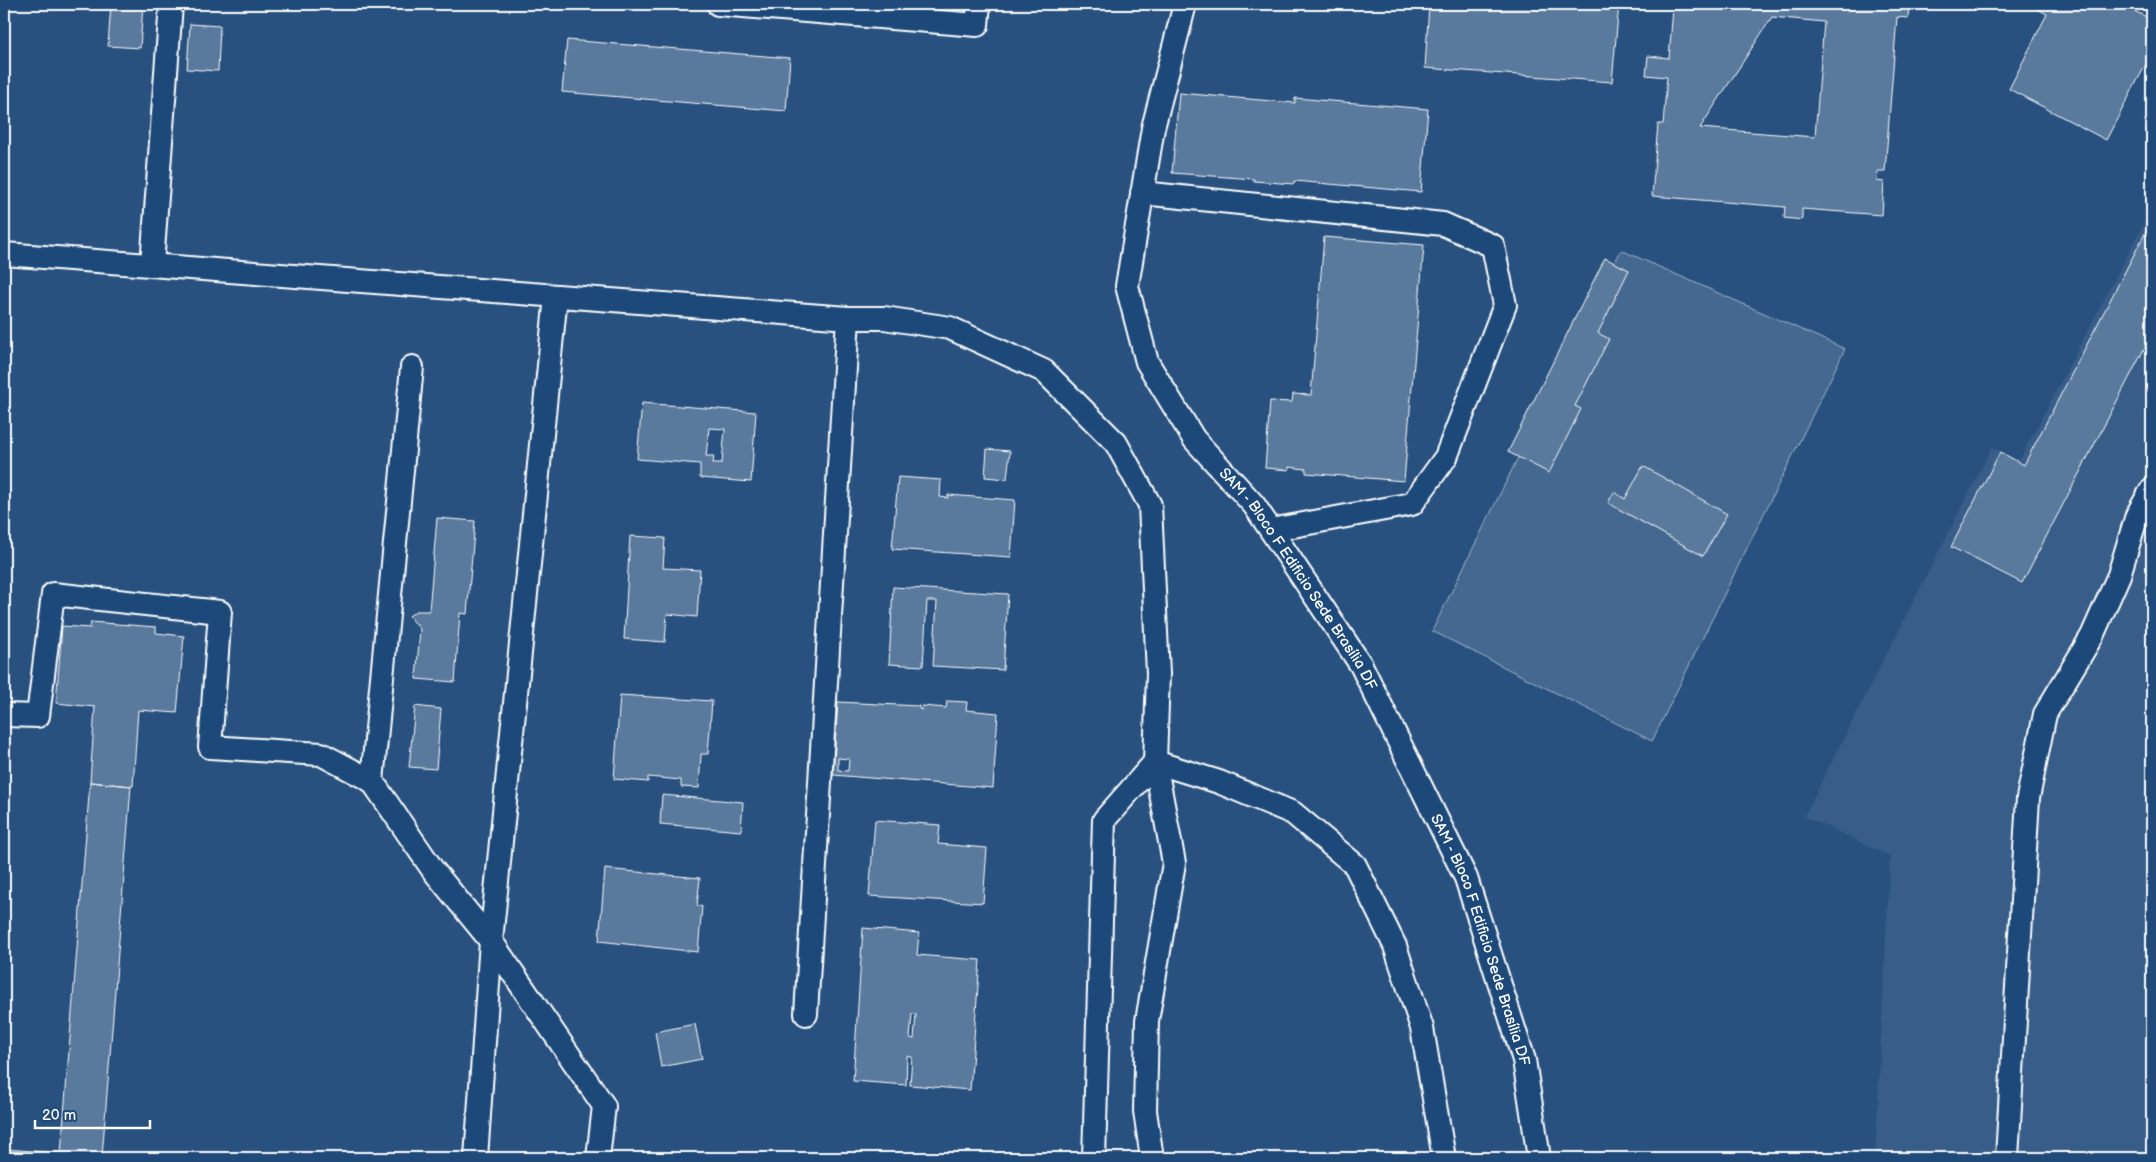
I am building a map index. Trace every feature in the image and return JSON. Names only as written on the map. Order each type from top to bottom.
[{"type":"lane","points":[[152,265],[171,4]]},
{"type":"lane","points":[[718,4],[977,25],[978,4]]},
{"type":"lane","name":"SAM - Bloco F Edificio Sede Brasília DF","points":[[1185,4],[1153,128],[1127,286],[1147,362],[1194,439],[1254,505],[1361,665],[1466,878],[1524,1060],[1539,1158]]},
{"type":"lane","points":[[1142,193],[1443,224],[1492,246],[1506,305],[1446,458],[1412,504],[1271,530]]},
{"type":"lane","points":[[4,254],[848,318],[884,318],[950,328],[1044,370],[1116,443],[1150,504],[1158,674],[1155,762],[1174,864],[1147,1021],[1145,1111],[1152,1158]]},
{"type":"lane","points":[[476,1158],[491,941],[556,296]]},
{"type":"lane","points":[[806,1014],[848,318]]},
{"type":"lane","points":[[372,781],[412,367]]},
{"type":"lane","points":[[2007,1158],[2028,798],[2045,714],[2092,636],[2119,575],[2136,515],[2152,489]]},
{"type":"lane","points":[[4,715],[38,716],[53,594],[220,612],[210,747],[321,754],[372,781],[433,870],[491,941],[604,1106],[598,1158]]},
{"type":"lane","points":[[1094,1158],[1104,820],[1155,762]]},
{"type":"lane","points":[[1155,762],[1219,782],[1292,813],[1355,865],[1395,946],[1422,1028],[1444,1158]]},
{"type":"shaded area","points":[[2152,208],[2152,1158],[1875,1158],[1890,856],[1804,816],[1992,447],[2019,461]]},
{"type":"shaded area","points":[[1621,250],[1845,349],[1652,741],[1432,631]]},
{"type":"building","points":[[111,4],[143,4],[140,48],[108,46]]},
{"type":"building","points":[[1429,4],[1619,4],[1612,82],[1425,68]]},
{"type":"building","points":[[1666,4],[1909,4],[1908,18],[1897,17],[1885,171],[1878,171],[1877,181],[1884,182],[1882,215],[1802,209],[1802,220],[1784,218],[1785,207],[1652,196],[1658,124],[1663,124],[1667,77],[1646,75],[1648,56],[1669,58],[1673,8],[1666,8]],"holes":[[[1772,17],[1824,22],[1815,137],[1700,128]]]},
{"type":"building","points":[[2028,4],[2121,4],[2152,20],[2152,67],[2146,64],[2106,140],[2009,89],[2047,14]]},
{"type":"building","points":[[190,24],[220,26],[218,71],[187,69]]},
{"type":"building","points":[[567,40],[790,58],[786,111],[562,92]]},
{"type":"building","points":[[1179,93],[1295,103],[1295,98],[1428,109],[1421,192],[1294,181],[1294,184],[1254,181],[1254,179],[1172,173]]},
{"type":"building","points":[[2152,220],[2152,334],[2022,583],[1951,547],[2000,452],[2024,465]]},
{"type":"building","points":[[1324,237],[1424,245],[1404,481],[1306,473],[1306,469],[1289,467],[1289,470],[1265,468],[1270,401],[1292,402],[1293,394],[1311,395]]},
{"type":"building","points":[[1605,258],[1629,270],[1598,333],[1609,339],[1575,406],[1581,409],[1549,473],[1508,452]]},
{"type":"building","points":[[642,403],[756,412],[751,482],[700,478],[700,464],[637,459]],"holes":[[[709,428],[725,429],[722,463],[713,463],[714,456],[706,456]]]},
{"type":"building","points":[[987,449],[1010,451],[1007,479],[985,477]]},
{"type":"building","points":[[1643,466],[1727,514],[1703,556],[1608,503],[1614,492],[1625,499]]},
{"type":"building","points":[[898,477],[941,480],[940,497],[948,498],[948,495],[1015,500],[1011,557],[892,549]]},
{"type":"building","points":[[437,518],[475,521],[467,614],[460,613],[455,682],[416,679],[420,629],[409,616],[416,611],[429,611]]},
{"type":"building","points":[[630,536],[665,538],[663,568],[700,570],[697,617],[667,614],[665,642],[624,639]]},
{"type":"building","points":[[893,587],[1008,594],[1003,670],[933,666],[937,601],[927,601],[923,666],[889,664]]},
{"type":"building","points":[[91,622],[156,627],[156,633],[184,636],[177,713],[138,710],[133,786],[90,782],[95,707],[56,703],[62,626],[90,628]]},
{"type":"building","points":[[620,695],[712,701],[708,754],[701,754],[699,788],[681,787],[681,780],[648,777],[648,782],[614,779]]},
{"type":"building","points":[[947,701],[967,702],[966,710],[998,713],[993,788],[833,775],[838,702],[919,706],[919,709],[922,710],[922,706],[946,708]],"holes":[[[838,758],[849,759],[848,771],[838,770]]]},
{"type":"building","points":[[415,706],[441,709],[436,769],[409,767]]},
{"type":"building","points":[[90,782],[131,786],[102,1157],[116,1158],[4,1158],[4,1149],[61,1153]]},
{"type":"building","points":[[662,795],[743,802],[741,831],[660,824]]},
{"type":"building","points":[[875,820],[940,825],[938,844],[987,848],[983,903],[869,896]]},
{"type":"building","points":[[605,869],[700,878],[697,906],[702,906],[698,952],[599,941]]},
{"type":"building","points":[[863,928],[919,933],[917,955],[980,960],[970,1090],[910,1085],[912,1057],[907,1056],[906,1085],[853,1081]],"holes":[[[912,1014],[916,1014],[914,1039],[910,1038]]]},
{"type":"building","points":[[695,1024],[702,1059],[661,1067],[655,1032]]}]
